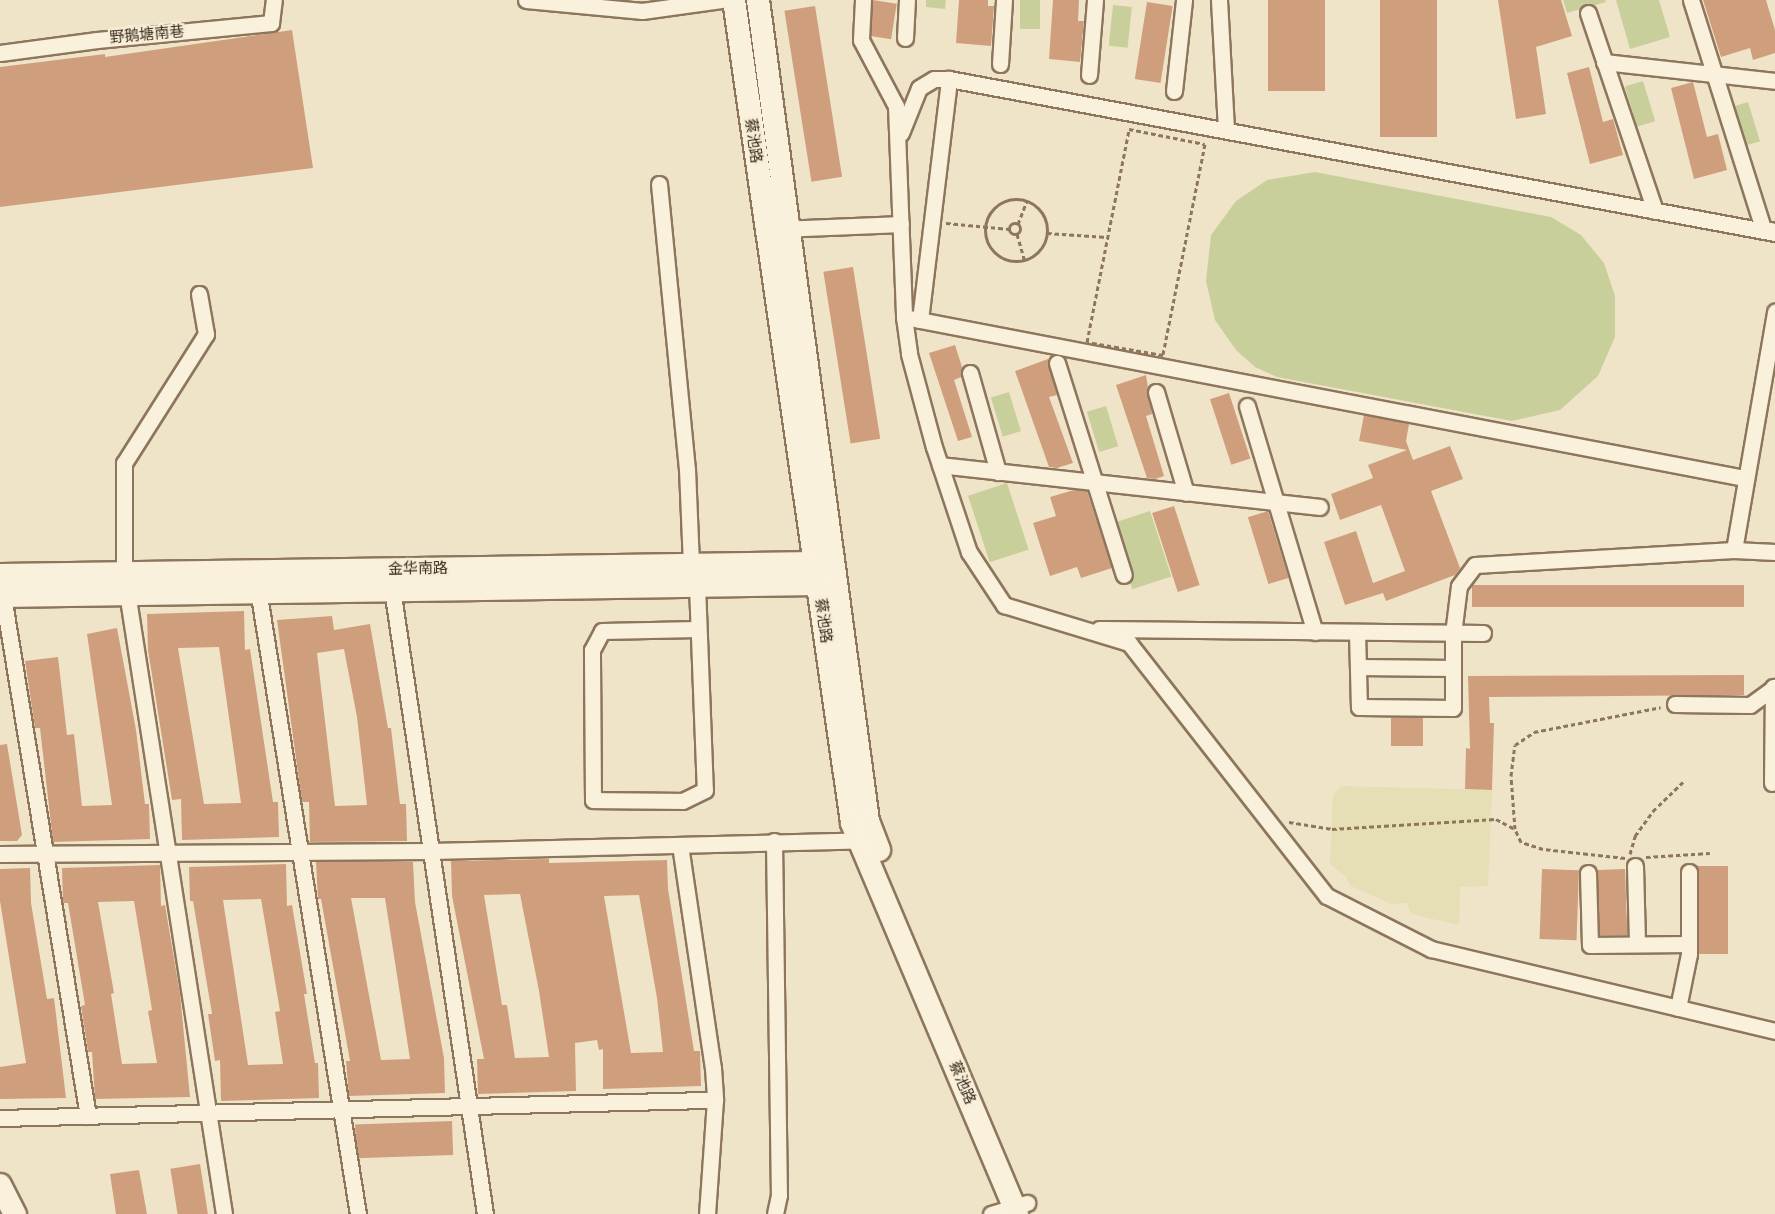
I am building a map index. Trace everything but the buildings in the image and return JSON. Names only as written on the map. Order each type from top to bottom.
[{"type":"street","name":"野鹅塘南巷","points":[[0,53],[97,39],[271,23],[274,0]]},
{"type":"street","points":[[526,0],[642,11],[721,0]]},
{"type":"street","name":"蔡池路","points":[[734,0],[777,229]]},
{"type":"street","name":"蔡池路","points":[[758,0],[777,229],[822,573],[868,821],[867,840],[1022,1210]]},
{"type":"street","points":[[863,0],[861,40],[896,106],[904,317],[909,354],[940,465],[969,552],[1004,605],[1129,643],[1327,896],[1431,949],[1775,1031]]},
{"type":"street","points":[[904,38],[907,0]]},
{"type":"street","points":[[1000,64],[1004,0]]},
{"type":"street","points":[[1089,75],[1095,0]]},
{"type":"street","points":[[1174,92],[1184,0]]},
{"type":"street","points":[[1219,0],[1226,130]]},
{"type":"street","points":[[897,145],[919,88],[934,79],[949,79],[1771,231],[1713,73],[1691,0]]},
{"type":"street","points":[[1588,13],[1655,211]]},
{"type":"street","points":[[1604,62],[1775,81]]},
{"type":"street","points":[[920,320],[949,79]]},
{"type":"street","points":[[659,184],[687,470],[698,629],[705,790],[682,801],[593,800],[592,650],[602,631],[698,629]]},
{"type":"street","points":[[777,229],[901,224]]},
{"type":"street","points":[[200,294],[206,334],[124,463],[124,573],[224,1214]]},
{"type":"street","points":[[1734,550],[1744,478],[1775,312]]},
{"type":"street","points":[[904,317],[1744,478]]},
{"type":"street","points":[[1056,363],[1124,574]]},
{"type":"street","points":[[970,374],[998,472]]},
{"type":"street","points":[[1156,392],[1186,493]]},
{"type":"street","points":[[1247,406],[1315,632]]},
{"type":"street","points":[[940,465],[1320,507]]},
{"type":"street","points":[[1357,632],[1359,707],[1453,708],[1453,634],[1460,586],[1475,566],[1734,550],[1775,552]]},
{"type":"street","name":"金华南路","points":[[1,589],[124,573],[257,582],[822,573]]},
{"type":"street","points":[[391,580],[467,1106],[485,1214]]},
{"type":"street","points":[[257,582],[358,1214]]},
{"type":"street","name":"金华南路","points":[[1,589],[127,596],[257,582]]},
{"type":"street","points":[[1,589],[88,1116]]},
{"type":"street","points":[[1085,630],[1483,633]]},
{"type":"street","points":[[1358,667],[1453,668]]},
{"type":"street","points":[[1675,704],[1750,705],[1774,687]]},
{"type":"street","points":[[1772,783],[1774,687]]},
{"type":"street","points":[[0,854],[430,851],[867,840]]},
{"type":"street","points":[[774,841],[779,1195],[775,1214]]},
{"type":"street","points":[[676,845],[708,1100],[702,1214]]},
{"type":"street","points":[[676,845],[713,1068],[715,1100],[707,1214]]},
{"type":"street","points":[[1632,862],[1637,944]]},
{"type":"street","points":[[1678,1008],[1689,944],[1689,872]]},
{"type":"street","points":[[1588,873],[1590,945],[1689,944]]},
{"type":"street","points":[[0,1118],[708,1100]]},
{"type":"street","points":[[0,1185],[15,1214]]},
{"type":"street","points":[[991,1214],[1022,1210]]},
{"type":"path","points":[[1129,129],[1205,144],[1163,355],[1088,342],[1107,237],[1129,129]]},
{"type":"path","points":[[1010,229],[1018,224],[1027,201]]},
{"type":"path","points":[[1027,201],[1043,214],[1047,234],[1038,252],[1024,260],[998,255],[991,248],[985,227],[988,218],[1000,203],[1027,201]]},
{"type":"path","points":[[932,222],[1010,229],[1017,234],[1024,260]]},
{"type":"path","points":[[1017,234],[1021,228],[1018,224]]},
{"type":"path","points":[[1047,234],[1107,237]]},
{"type":"path","points":[[1675,704],[1534,732],[1515,745],[1511,776],[1515,829],[1521,842],[1543,849],[1632,862],[1710,853]]},
{"type":"path","points":[[1632,862],[1635,836],[1684,781]]},
{"type":"path","points":[[1281,818],[1298,826],[1332,829],[1496,819],[1515,829]]},
{"type":"shaded area","points":[[1341,786],[1492,790],[1488,886],[1460,887],[1459,925],[1411,914],[1407,903],[1391,904],[1351,886],[1345,876],[1330,864],[1333,795]]},
{"type":"green space","points":[[926,0],[946,0],[945,9],[926,7]]},
{"type":"green space","points":[[1020,0],[1040,0],[1040,29],[1020,29]]},
{"type":"green space","points":[[1563,0],[1605,0],[1606,2],[1567,13]]},
{"type":"green space","points":[[1616,0],[1659,0],[1670,37],[1630,49]]},
{"type":"green space","points":[[1113,5],[1132,7],[1128,48],[1109,46]]},
{"type":"green space","points":[[1643,81],[1655,121],[1637,127],[1625,87]]},
{"type":"green space","points":[[1748,102],[1760,141],[1741,147],[1729,108]]},
{"type":"green space","points":[[1315,172],[1551,217],[1581,235],[1604,263],[1615,296],[1615,337],[1598,376],[1560,410],[1512,421],[1277,377],[1255,367],[1236,350],[1215,320],[1206,281],[1211,235],[1236,201],[1267,180]]},
{"type":"green space","points":[[1009,392],[1021,431],[1003,437],[991,398]]},
{"type":"green space","points":[[1106,406],[1118,446],[1099,452],[1087,412]]},
{"type":"green space","points":[[1007,483],[1029,550],[990,562],[968,496]]},
{"type":"green space","points":[[1150,511],[1171,577],[1132,589],[1111,524]]}]
